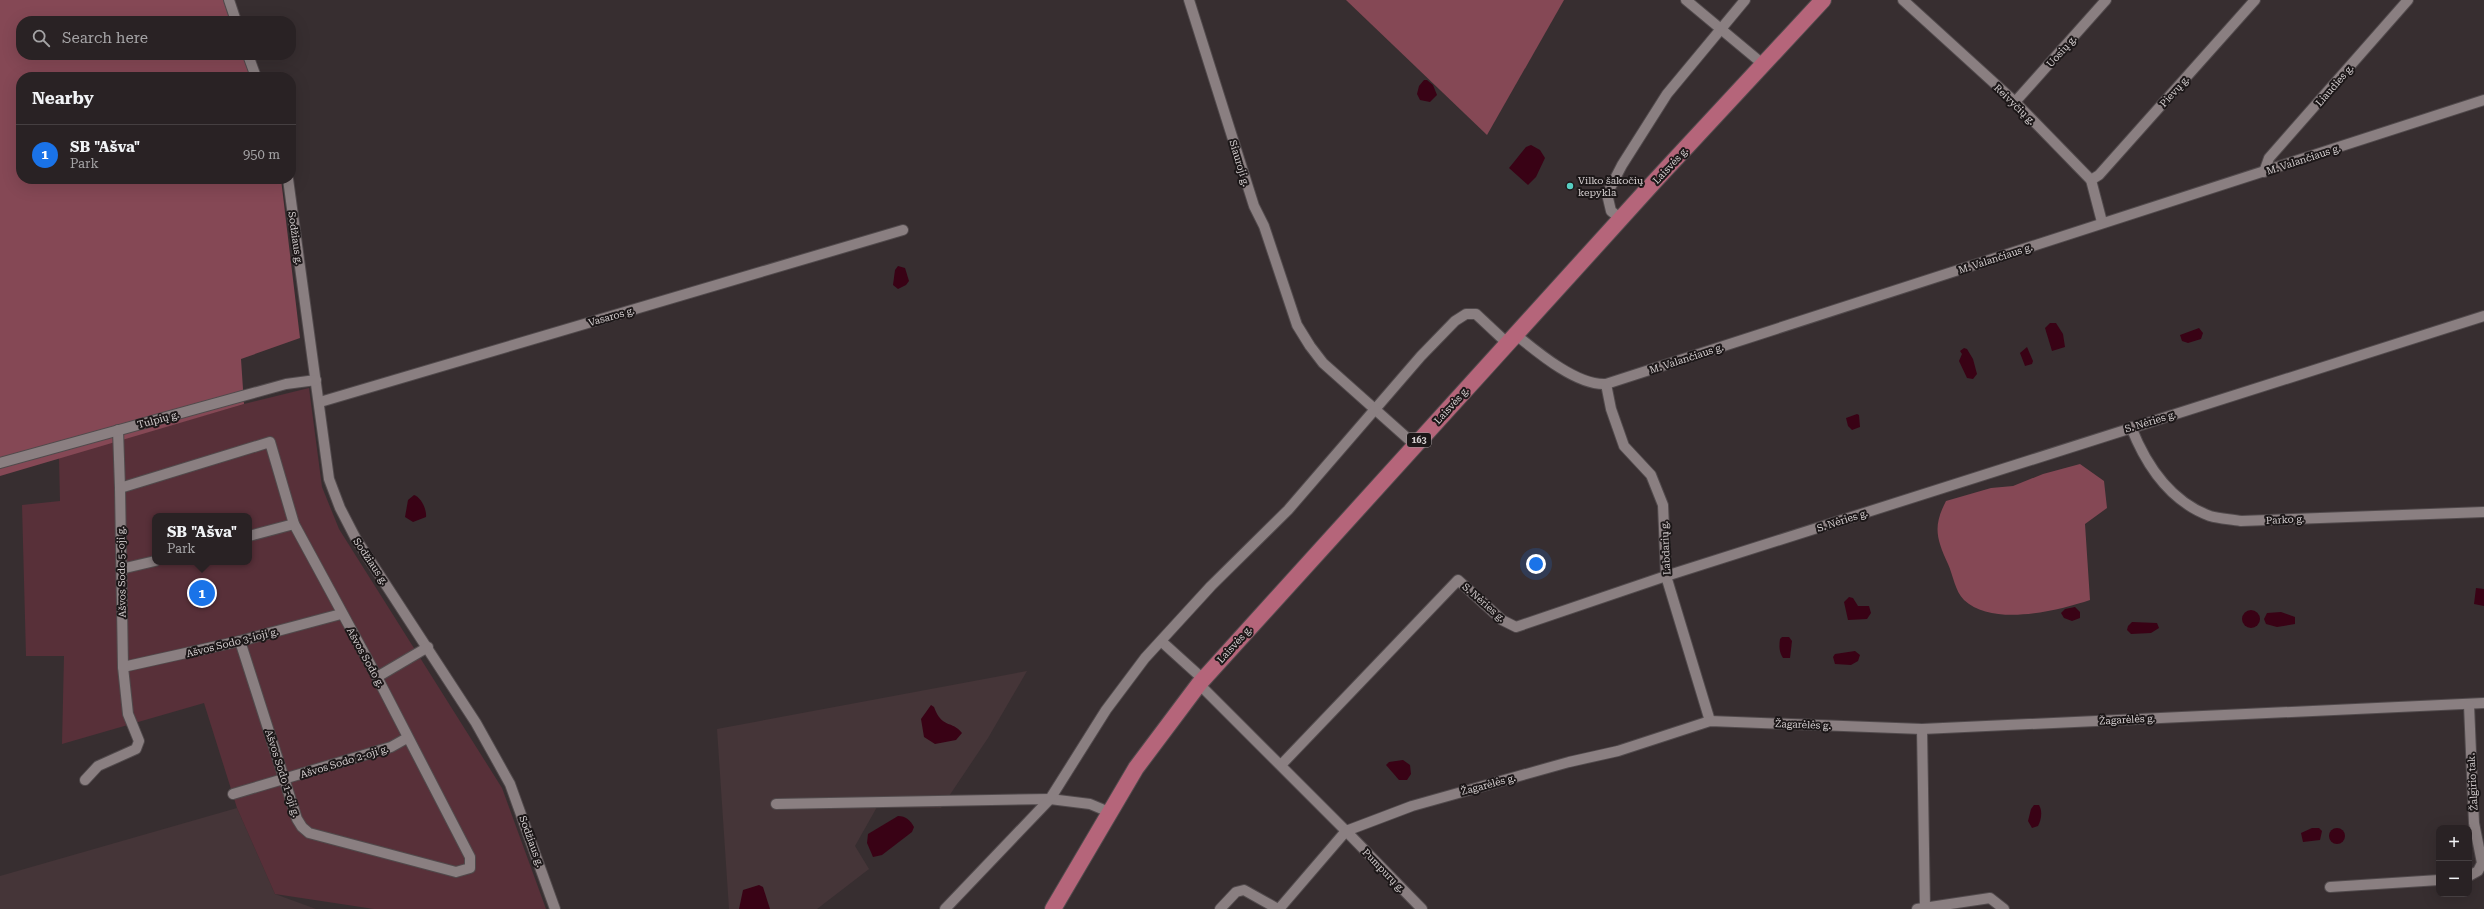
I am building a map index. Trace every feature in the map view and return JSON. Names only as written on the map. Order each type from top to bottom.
[{"type":"main road","name":"Laisvės g.","points":[[1053,909],[1109,812],[1159,735],[1201,681],[1511,339],[1823,0]]},
{"type":"street","points":[[229,0],[234,16]]},
{"type":"street","name":"Siauroji g.","points":[[1189,0],[1254,206],[1264,226],[1297,325],[1323,363],[1415,445]]},
{"type":"street","points":[[1686,0],[1722,28],[1764,65]]},
{"type":"street","points":[[1621,219],[1611,211],[1608,204],[1607,194],[1610,185],[1667,94],[1745,0]]},
{"type":"street","name":"Reivyčių g.","points":[[1903,0],[2015,102],[2091,180],[2102,222]]},
{"type":"street","name":"Uosių g.","points":[[2015,102],[2106,0]]},
{"type":"street","name":"Pievų g.","points":[[2091,180],[2099,175],[2255,0]]},
{"type":"street","name":"Liaudies g.","points":[[2264,172],[2269,158],[2408,0]]},
{"type":"street","points":[[250,60],[254,72]]},
{"type":"street","name":"M. Valančiaus g.","points":[[945,909],[1050,799],[1106,710],[1161,641],[1212,586],[1288,510],[1376,410],[1421,356],[1455,321],[1466,314],[1476,314],[1511,339],[1533,349],[1582,380],[1597,385],[1606,384],[2102,222],[2264,172],[2484,100]]},
{"type":"street","name":"Sodžiaus g.","points":[[289,184],[320,402],[329,479],[340,508],[356,540],[428,647],[476,723],[510,784],[555,909]]},
{"type":"street","name":"Vasaros g.","points":[[320,402],[903,230]]},
{"type":"street","name":"S. Nėries g.","points":[[1282,765],[1458,580],[1502,620],[1516,627],[1666,576],[2484,316]]},
{"type":"street","name":"Tulpių g.","points":[[0,463],[286,384],[316,380]]},
{"type":"street","name":"Labdarių g.","points":[[1606,384],[1610,409],[1624,446],[1651,475],[1664,505],[1666,576],[1710,721]]},
{"type":"street","name":"Parko g.","points":[[2131,427],[2139,448],[2158,479],[2182,501],[2211,516],[2241,521],[2484,512]]},
{"type":"street","name":"Ašvos Sodo 5-oji g.","points":[[85,780],[98,766],[136,749],[139,741],[128,714],[123,667],[118,430]]},
{"type":"street","name":"Ašvos Sodo g.","points":[[120,488],[270,442],[294,524],[341,614],[377,677],[407,738],[470,857],[470,868]]},
{"type":"street","points":[[252,535],[294,524]]},
{"type":"street","points":[[121,570],[152,562]]},
{"type":"street","name":"Ašvos Sodo 3-ioji g.","points":[[123,667],[240,641],[341,614]]},
{"type":"street","name":"Ašvos Sodo 1-oji g.","points":[[240,641],[297,819],[302,828],[310,832],[456,872],[470,868]]},
{"type":"street","points":[[1161,641],[1346,831],[1279,909],[1244,890],[1236,892],[1220,909]]},
{"type":"street","points":[[377,677],[428,647]]},
{"type":"street","name":"Žagarėlės g.","points":[[1346,831],[1379,817],[1432,800],[1562,764],[1618,751],[1710,721],[1922,729],[2176,716],[2469,705],[2484,703]]},
{"type":"street","name":"Žalgirio tak.","points":[[2469,705],[2474,823],[2482,863],[2478,871],[2472,874]]},
{"type":"street","points":[[1922,729],[1921,908],[1990,898],[2004,909]]},
{"type":"street","name":"Ašvos Sodo 2-oji g.","points":[[233,794],[391,746],[407,738]]},
{"type":"street","points":[[776,804],[1050,799],[1090,804],[1109,812]]},
{"type":"street","name":"Pumpurų g.","points":[[1346,831],[1422,909]]},
{"type":"street","points":[[2330,887],[2436,880]]},
{"type":"shaded area","points":[[0,0],[224,0],[229,16],[16,16],[16,60],[245,60],[249,72],[16,72],[16,184],[282,184],[300,338],[241,359],[244,404],[0,476]]},
{"type":"shaded area","points":[[1346,0],[1564,0],[1487,135]]},
{"type":"shaded area","points":[[1424,80],[1427,80],[1433,85],[1437,95],[1430,102],[1420,100],[1417,94],[1419,86]]},
{"type":"shaded area","points":[[1531,145],[1540,150],[1545,158],[1536,177],[1528,185],[1509,168],[1526,147]]},
{"type":"shaded area","points":[[898,266],[905,268],[909,281],[906,285],[898,289],[893,285],[895,270]]},
{"type":"shaded area","points":[[2050,323],[2056,323],[2063,334],[2065,347],[2052,351],[2045,328]]},
{"type":"shaded area","points":[[2199,328],[2203,333],[2201,339],[2188,343],[2182,341],[2180,335]]},
{"type":"shaded area","points":[[2027,347],[2033,361],[2032,364],[2025,366],[2020,353]]},
{"type":"shaded area","points":[[1964,348],[1967,349],[1973,359],[1977,374],[1973,379],[1967,378],[1959,361],[1962,354],[1960,351]]},
{"type":"shaded area","points":[[309,388],[322,487],[339,529],[502,788],[546,909],[374,909],[275,894],[237,808],[204,703],[62,744],[64,656],[26,656],[22,505],[60,501],[59,457],[244,404]]},
{"type":"shaded area","points":[[1857,414],[1859,415],[1860,427],[1852,430],[1848,426],[1846,418]]},
{"type":"shaded area","points":[[2080,464],[2104,481],[2107,508],[2085,524],[2090,600],[2043,612],[2008,615],[1991,613],[1976,608],[1964,600],[1956,588],[1939,539],[1939,518],[1946,501],[1991,488],[2013,486],[2043,474]]},
{"type":"shaded area","points":[[414,495],[419,498],[423,504],[426,511],[426,517],[413,522],[405,517],[408,500]]},
{"type":"shaded area","points":[[2476,588],[2484,589],[2484,606],[2474,604]]},
{"type":"shaded area","points":[[1849,597],[1853,598],[1858,606],[1869,606],[1871,613],[1867,619],[1848,620],[1844,602]]},
{"type":"shaded area","points":[[2075,607],[2080,612],[2080,618],[2072,621],[2064,618],[2061,613],[2065,609]]},
{"type":"shaded area","points":[[2251,610],[2257,613],[2260,619],[2257,625],[2251,628],[2245,625],[2242,619],[2245,613]]},
{"type":"shaded area","points":[[2281,612],[2295,617],[2295,624],[2277,627],[2266,624],[2264,619],[2267,613]]},
{"type":"shaded area","points":[[2132,622],[2157,623],[2159,628],[2151,633],[2131,634],[2127,630],[2128,626]]},
{"type":"shaded area","points":[[1782,637],[1789,637],[1792,641],[1790,658],[1783,658],[1781,653],[1780,639]]},
{"type":"shaded area","points":[[1855,651],[1860,655],[1858,661],[1851,665],[1835,664],[1833,657],[1835,654]]},
{"type":"shaded area","points":[[1027,671],[988,738],[941,808],[877,807],[855,846],[869,869],[817,909],[729,909],[717,729]]},
{"type":"shaded area","points":[[931,705],[934,707],[940,719],[955,727],[962,733],[956,740],[935,744],[924,737],[921,719]]},
{"type":"shaded area","points":[[1403,760],[1410,765],[1411,774],[1407,780],[1399,780],[1386,765],[1389,762]]},
{"type":"shaded area","points":[[2034,805],[2039,805],[2041,813],[2040,821],[2038,826],[2032,828],[2028,821],[2031,809]]},
{"type":"shaded area","points":[[237,808],[275,894],[316,909],[0,909],[0,876]]},
{"type":"shaded area","points":[[898,816],[909,820],[914,827],[912,832],[882,855],[873,857],[867,843],[868,834]]},
{"type":"shaded area","points":[[2312,828],[2319,828],[2322,831],[2320,840],[2303,842],[2301,833]]},
{"type":"shaded area","points":[[2334,828],[2340,828],[2345,833],[2343,842],[2340,844],[2334,844],[2329,839],[2329,833]]},
{"type":"shaded area","points":[[759,885],[763,887],[770,909],[739,909],[743,890]]},
{"type":"place","name":"Vilko šakočių kepykla","points":[[1570,186]]},
{"type":"place","name":"SB \"Ašva\"","points":[[202,593]]}]
